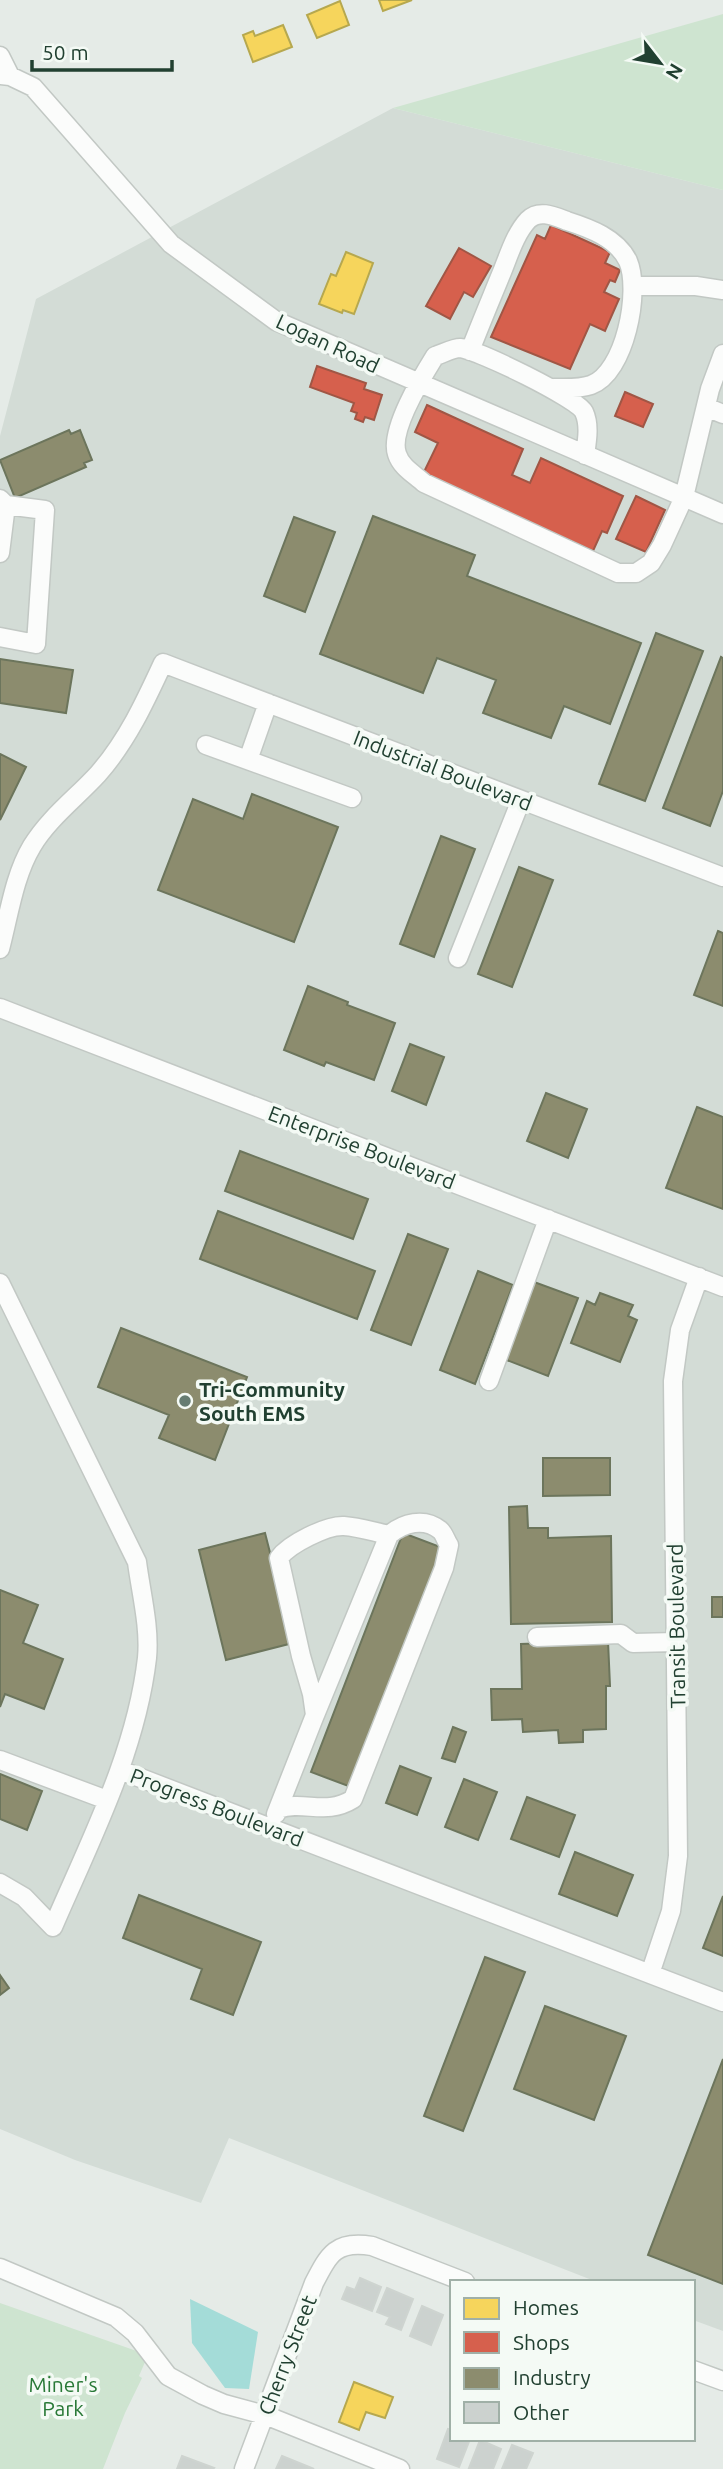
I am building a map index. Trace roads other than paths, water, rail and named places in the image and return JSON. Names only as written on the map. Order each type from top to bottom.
[{"type":"street","points":[[0,56],[5,76]]},
{"type":"street","name":"Logan Road","points":[[5,76],[33,87],[51,105],[171,244],[276,321],[723,514]]},
{"type":"street","points":[[470,352],[516,237],[529,218],[545,213],[591,229],[612,242],[628,260],[634,286],[624,339],[612,368],[602,379],[590,386],[552,388]]},
{"type":"street","points":[[634,286],[696,286],[723,290]]},
{"type":"street","points":[[585,454],[588,429],[584,410],[552,388],[494,360],[459,348],[435,356],[418,384],[399,430],[396,452],[403,466],[424,483],[618,573],[636,573],[651,563],[684,497],[706,407],[723,354]]},
{"type":"street","points":[[706,407],[723,414]]},
{"type":"street","points":[[0,553],[3,502],[45,510],[36,644],[0,637]]},
{"type":"street","name":"Industrial Boulevard","points":[[0,949],[21,869],[33,845],[99,772],[132,729],[163,663],[723,877]]},
{"type":"street","points":[[248,760],[268,703]]},
{"type":"street","points":[[206,745],[352,799]]},
{"type":"street","points":[[458,958],[521,800]]},
{"type":"street","name":"Enterprise Boulevard","points":[[0,1008],[723,1287]]},
{"type":"street","points":[[489,1381],[548,1219]]},
{"type":"street","name":"Transit Boulevard","points":[[650,1974],[671,1911],[678,1856],[673,1381],[680,1330],[699,1277]]},
{"type":"street","name":"Progress Boulevard","points":[[0,1283],[137,1562],[147,1656],[140,1697],[120,1770],[723,2002]]},
{"type":"street","points":[[270,1827],[389,1535],[398,1526],[421,1522],[441,1531],[449,1545],[444,1568],[353,1799],[341,1807],[318,1809],[288,1806],[278,1810]]},
{"type":"street","points":[[315,1715],[279,1558],[285,1549],[341,1525],[389,1535]]},
{"type":"street","points":[[537,1637],[621,1634],[633,1643],[676,1643]]},
{"type":"street","points":[[0,1760],[107,1800]]},
{"type":"street","points":[[0,1883],[24,1897],[53,1927],[120,1770]]},
{"type":"street","name":"Cherry Street","points":[[244,2469],[314,2283],[325,2262],[339,2247],[356,2243],[372,2246],[460,2280]]},
{"type":"street","points":[[0,2268],[116,2317],[135,2333],[168,2376],[224,2404],[265,2415],[400,2469]]},
{"type":"street","points":[[695,2371],[723,2381]]},
{"type":"water","points":[[190,2299],[258,2332],[249,2389],[225,2388],[192,2343]]},
{"type":"place","name":"Tri-Community South EMS","points":[[185,1401]]},
{"type":"park label","name":"Miner's Park","points":[[63,2396]]}]
